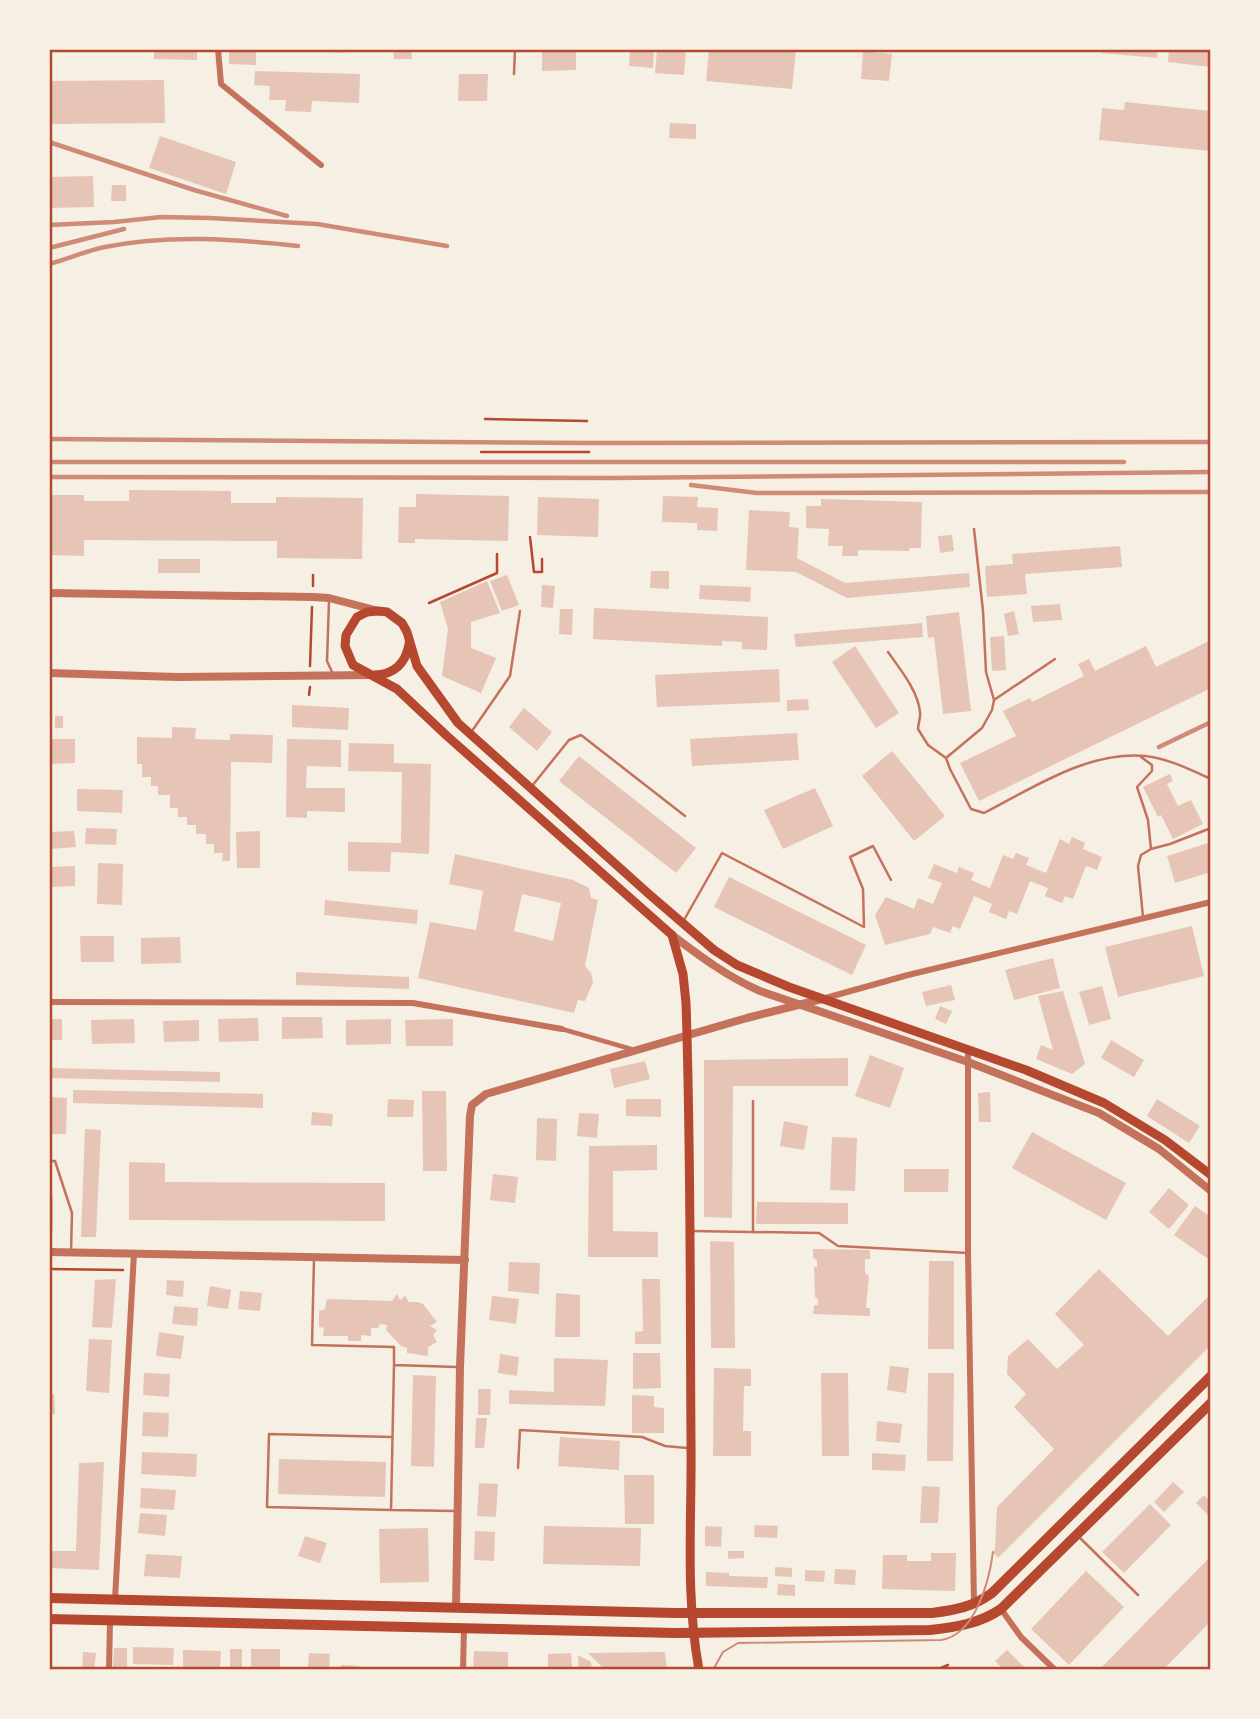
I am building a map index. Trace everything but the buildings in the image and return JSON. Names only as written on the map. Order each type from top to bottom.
[{"type":"main road","points":[[699,1670],[690,1613],[687,1036],[683,974],[672,935],[397,689],[353,665],[345,646],[350,625],[357,617],[367,612],[387,612],[402,623],[417,666],[458,723],[682,923],[737,965],[822,999],[1026,1070],[1104,1103],[1165,1140],[1211,1175]]},
{"type":"main road","points":[[372,675],[381,675],[398,668],[408,653],[409,643]]},
{"type":"main road","points":[[49,1598],[690,1613],[932,1613],[957,1609],[974,1604],[992,1593],[1211,1376]]},
{"type":"main road","points":[[49,1619],[692,1632],[930,1630],[968,1625],[1001,1609],[1211,1403]]},
{"type":"street","points":[[218,49],[222,84],[321,164]]},
{"type":"street","points":[[49,593],[313,597],[329,598],[377,611]]},
{"type":"street","points":[[49,673],[177,677],[372,675]]},
{"type":"street","points":[[456,1608],[460,1367],[472,1105],[486,1094],[798,1004],[1211,902]]},
{"type":"street","points":[[672,935],[709,964],[737,981],[968,1062],[1099,1113],[1159,1149],[1211,1191]]},
{"type":"street","points":[[49,1002],[413,1003],[562,1029],[635,1050]]},
{"type":"street","points":[[968,1049],[968,1253],[974,1604]]},
{"type":"street","points":[[49,1252],[465,1260]]},
{"type":"street","points":[[115,1599],[134,1252]]},
{"type":"street","points":[[1001,1609],[1021,1637],[1055,1670]]},
{"type":"street","points":[[109,1670],[110,1621]]},
{"type":"street","points":[[463,1670],[464,1629]]},
{"type":"lane","points":[[514,74],[515,49]]},
{"type":"lane","points":[[946,758],[982,728],[992,710],[994,700],[986,672],[983,611],[974,529]]},
{"type":"lane","points":[[329,598],[327,661],[334,675]]},
{"type":"lane","points":[[469,733],[510,676],[520,611]]},
{"type":"lane","points":[[888,652],[909,685],[916,702],[920,713],[918,729],[928,745],[946,758],[971,809],[984,813],[1070,769],[1112,756],[1140,756],[1168,762],[1211,779]]},
{"type":"lane","points":[[994,700],[1055,659]]},
{"type":"lane","points":[[530,788],[569,740],[581,735],[685,816]]},
{"type":"lane","points":[[1140,756],[1152,765],[1152,771],[1137,787],[1148,820],[1151,849]]},
{"type":"lane","points":[[1143,917],[1138,866],[1141,855],[1211,828]]},
{"type":"lane","points":[[682,923],[722,853],[864,927],[863,888],[849,857],[873,846],[891,880]]},
{"type":"lane","points":[[753,1101],[753,1232]]},
{"type":"lane","points":[[49,1161],[55,1161],[72,1213],[71,1252]]},
{"type":"lane","points":[[689,1231],[819,1233],[838,1246],[968,1253]]},
{"type":"lane","points":[[314,1257],[312,1345],[394,1347],[391,1510]]},
{"type":"lane","points":[[394,1365],[460,1367]]},
{"type":"lane","points":[[518,1468],[520,1430],[642,1437],[665,1446],[691,1448]]},
{"type":"lane","points":[[392,1437],[269,1434],[267,1507],[458,1511]]},
{"type":"lane","points":[[1077,1535],[1138,1595]]},
{"type":"path","points":[[485,419],[587,421]]},
{"type":"path","points":[[481,452],[589,452]]},
{"type":"path","points":[[530,537],[534,572],[542,572],[542,559]]},
{"type":"path","points":[[429,603],[497,573],[498,554]]},
{"type":"path","points":[[309,695],[313,575]]},
{"type":"path","points":[[49,1269],[124,1270]]},
{"type":"path","points":[[936,1670],[948,1665]]},
{"type":"tram line","points":[[713,1670],[723,1652],[738,1643],[941,1640],[953,1636],[963,1628],[978,1605],[988,1578],[993,1552]]},
{"type":"railway","points":[[49,142],[194,190],[287,216]]},
{"type":"railway","points":[[49,225],[161,217],[209,218],[317,224],[447,246]]},
{"type":"railway","points":[[49,248],[124,229]]},
{"type":"railway","points":[[49,264],[105,247],[153,240],[226,240],[298,246]]},
{"type":"railway","points":[[49,439],[590,443],[1211,442]]},
{"type":"railway","points":[[49,462],[1124,462]]},
{"type":"railway","points":[[49,477],[614,478],[1211,472]]},
{"type":"railway","points":[[691,485],[757,493],[1211,492]]},
{"type":"railway","points":[[1159,747],[1211,722]]}]
